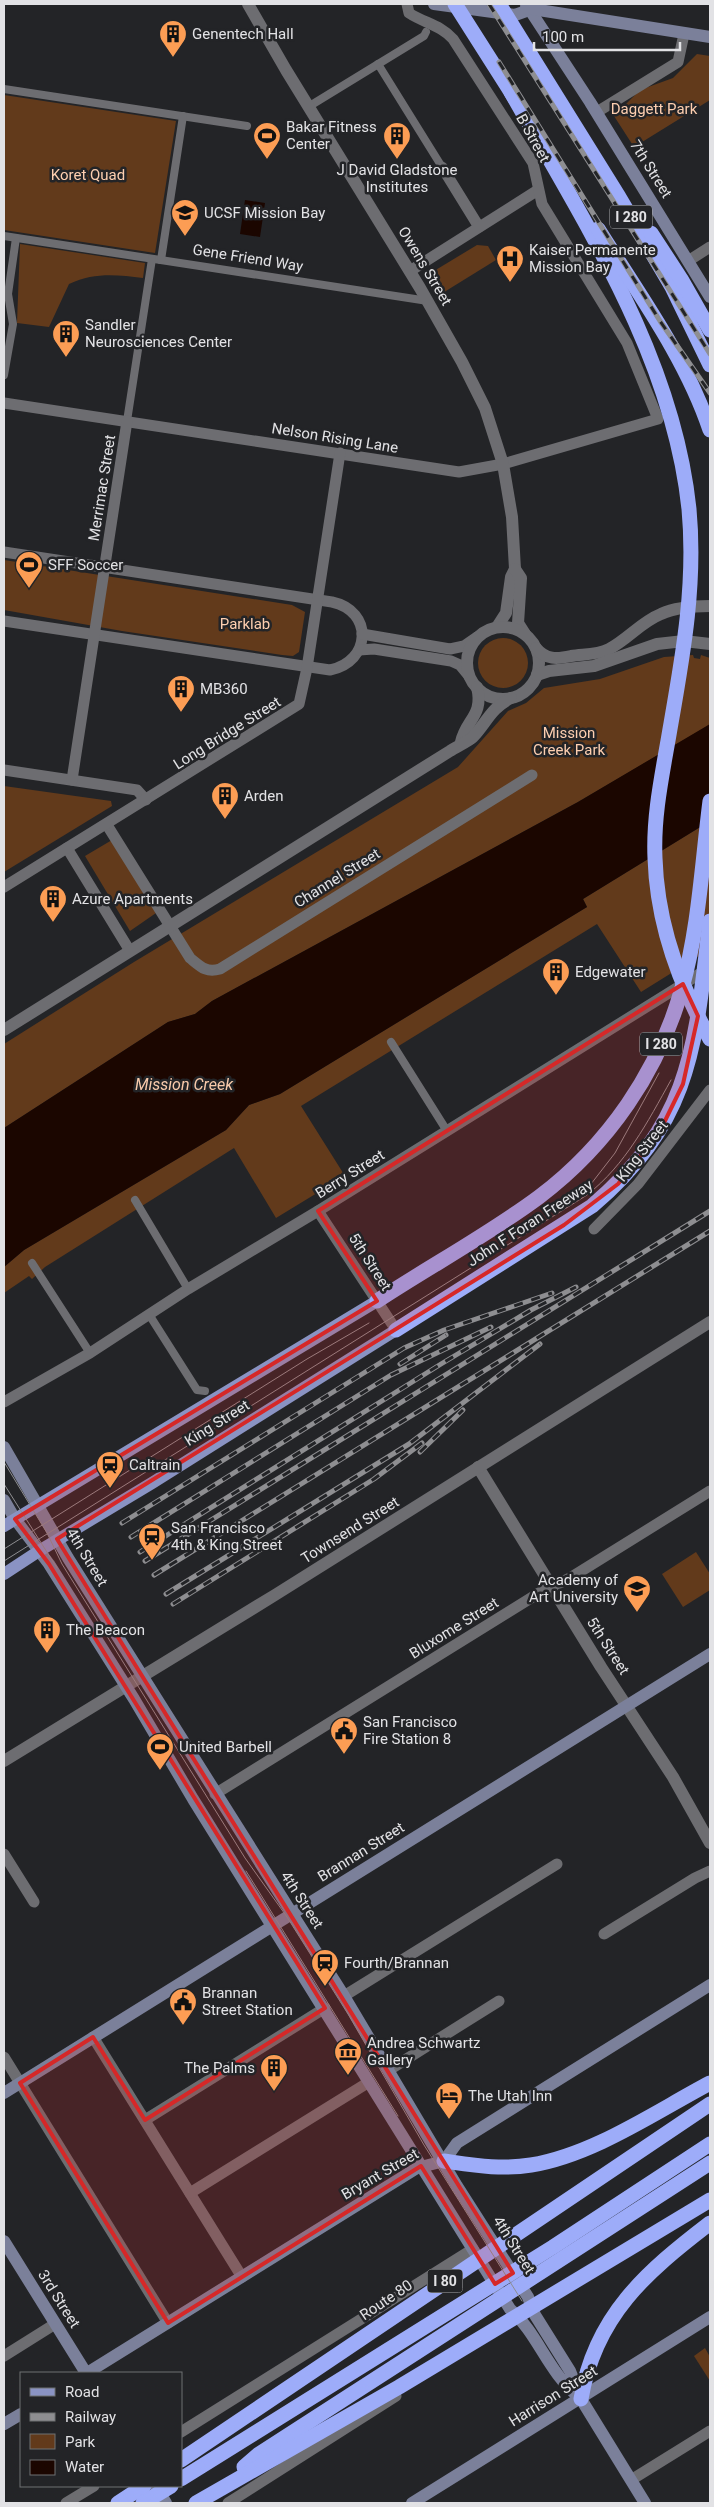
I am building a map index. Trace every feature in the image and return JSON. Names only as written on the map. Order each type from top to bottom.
[{"type":"highway","name":"I 280","points":[[455,4],[662,332],[695,395],[710,430]]},
{"type":"highway","name":"I 280","points":[[499,4],[672,287],[689,318],[710,365]]},
{"type":"highway","points":[[542,73],[660,247],[710,330]]},
{"type":"highway","points":[[511,92],[598,247],[645,342],[667,402],[682,461],[690,530],[690,604],[658,803],[655,858],[663,924],[671,955],[685,989],[710,1039]]},
{"type":"highway","name":"I 280","points":[[376,1301],[496,1226],[540,1196],[586,1155],[627,1105],[659,1051],[671,1023],[690,950],[710,801]]},
{"type":"highway","name":"John F Foran Freeway","points":[[396,1330],[592,1206],[618,1184],[641,1158],[660,1131],[673,1107],[690,1060],[700,1005],[710,921]]},
{"type":"highway","points":[[444,2162],[490,2167],[530,2165],[548,2161],[601,2141],[710,2083]]},
{"type":"highway","name":"Route 80","points":[[182,2459],[710,2104]]},
{"type":"highway","points":[[222,2487],[259,2454],[666,2184],[710,2144]]},
{"type":"highway","points":[[182,2478],[422,2330],[666,2184],[710,2163]]},
{"type":"highway","points":[[196,2503],[399,2387],[710,2200]]},
{"type":"highway","points":[[581,2399],[584,2378],[602,2332],[624,2300],[638,2285],[710,2223]]},
{"type":"highway","points":[[118,2503],[142,2487]]},
{"type":"highway","points":[[143,2503],[169,2487]]},
{"type":"main road","points":[[434,4],[514,15],[525,6],[710,38]]},
{"type":"main road","name":"7th Street","points":[[525,6],[597,112],[710,297]]},
{"type":"main road","name":"King Street","points":[[4,1526],[376,1301]]},
{"type":"main road","name":"King Street","points":[[4,1574],[38,1551],[152,1483],[396,1330]]},
{"type":"main road","name":"4th Street","points":[[4,1447],[142,1677],[344,1996],[528,2297],[535,2315],[570,2371],[581,2399],[645,2503]]},
{"type":"main road","name":"4th Street","points":[[4,1500],[126,1686],[272,1926],[325,2008],[510,2309],[520,2318],[562,2384],[581,2399]]},
{"type":"main road","name":"Brannan Street","points":[[4,2093],[710,1654]]},
{"type":"main road","name":"Bryant Street","points":[[88,2372],[421,2166],[444,2162],[457,2143],[710,1985]]},
{"type":"main road","name":"3rd Street","points":[[4,2241],[8,2256],[85,2372]]},
{"type":"main road","name":"Harrison Street","points":[[412,2503],[710,2317]]},
{"type":"main road","points":[[4,2424],[20,2415]]},
{"type":"main road","points":[[157,2487],[166,2503]]},
{"type":"street","name":"Owens Street","points":[[248,4],[308,107],[428,301],[478,393],[498,442],[512,517],[515,568],[511,577],[506,613],[497,627]]},
{"type":"street","name":"B Street","points":[[407,4],[409,14],[420,21],[437,25],[453,39],[533,163],[542,204],[627,343],[658,419]]},
{"type":"street","points":[[308,107],[424,36],[426,32]]},
{"type":"street","points":[[597,112],[678,62],[684,34]]},
{"type":"street","points":[[378,64],[479,227]]},
{"type":"street","points":[[4,89],[247,126]]},
{"type":"street","points":[[161,260],[183,116]]},
{"type":"street","points":[[410,271],[538,190]]},
{"type":"street","name":"Gene Friend Way","points":[[4,236],[428,301]]},
{"type":"street","points":[[4,376],[13,324],[8,294],[16,238]]},
{"type":"street","points":[[688,261],[710,246]]},
{"type":"street","name":"Merrimac Street","points":[[72,780],[152,259]]},
{"type":"street","name":"Nelson Rising Lane","points":[[4,403],[459,472],[503,464],[658,419]]},
{"type":"street","name":"Long Bridge Street","points":[[4,887],[107,825],[299,704],[307,668],[340,453]]},
{"type":"street","points":[[4,552],[318,600],[346,607],[357,617],[362,634],[359,650],[354,659],[339,668],[330,670],[4,621]]},
{"type":"street","name":"Owens Street","points":[[515,568],[522,578],[518,622],[525,635]]},
{"type":"street","points":[[362,634],[450,649],[464,646],[486,631],[497,627],[512,628],[525,635],[540,654],[551,658],[600,652],[624,639],[644,623],[661,614],[677,608],[710,606]]},
{"type":"street","points":[[469,676],[467,658],[470,647],[477,638]]},
{"type":"street","points":[[537,675],[549,671],[594,666],[657,644],[684,641],[710,644]]},
{"type":"street","points":[[4,1030],[450,751],[461,742],[471,740],[497,705],[524,692],[537,675],[539,662],[536,648]]},
{"type":"street","points":[[359,650],[374,649],[451,661],[460,665],[476,687],[479,696],[478,710],[463,733],[461,742]]},
{"type":"street","points":[[476,687],[489,696],[511,698]]},
{"type":"street","points":[[4,770],[137,790],[146,800]]},
{"type":"street","name":"Channel Street","points":[[170,926],[190,958],[211,972],[220,969],[532,775]]},
{"type":"street","points":[[107,825],[170,926]]},
{"type":"street","points":[[67,848],[130,951]]},
{"type":"street","name":"Berry Street","points":[[4,1402],[90,1354],[188,1289],[318,1211],[710,967]]},
{"type":"street","points":[[391,1042],[447,1131]]},
{"type":"street","name":"King Street","points":[[594,1229],[638,1184],[710,1090]]},
{"type":"street","points":[[134,1200],[188,1289]]},
{"type":"street","name":"5th Street","points":[[318,1211],[396,1330]]},
{"type":"street","points":[[32,1263],[90,1354]]},
{"type":"street","points":[[150,1316],[197,1390],[206,1391]]},
{"type":"street","name":"Townsend Street","points":[[4,1761],[142,1677],[710,1322]]},
{"type":"street","name":"5th Street","points":[[478,1467],[673,1776],[710,1843]]},
{"type":"street","name":"Bluxome Street","points":[[215,1794],[552,1587],[629,1543],[710,1491]]},
{"type":"street","points":[[4,1854],[34,1902]]},
{"type":"street","points":[[344,1996],[557,1864]]},
{"type":"street","points":[[604,1934],[694,1878],[710,1871]]},
{"type":"street","points":[[389,2070],[499,2001]]},
{"type":"street","points":[[145,2120],[325,2008]]},
{"type":"street","points":[[93,2037],[242,2277]]},
{"type":"street","points":[[4,2057],[168,2323]]},
{"type":"street","points":[[190,2193],[369,2082]]},
{"type":"street","points":[[182,2431],[473,2250]]},
{"type":"street","points":[[228,2503],[520,2318]]},
{"type":"street","points":[[4,2356],[55,2324]]},
{"type":"street","points":[[631,2480],[710,2431]]},
{"type":"street","points":[[66,2503],[92,2487]]},
{"type":"highlighted area","points":[[683,984],[698,1016],[683,1084],[660,1131],[618,1184],[564,1225],[57,1539],[513,2273],[495,2284],[421,2166],[168,2323],[20,2083],[93,2037],[145,2120],[325,2008],[49,1564],[15,1519],[377,1301],[318,1211]]},
{"type":"green space","name":"Daggett Park","points":[[697,54],[710,56],[710,100],[634,147],[614,116],[640,90],[673,78]]},
{"type":"green space","name":"Koret Quad","points":[[4,95],[176,121],[155,253],[4,230]]},
{"type":"green space","points":[[20,244],[145,263],[143,278],[106,275],[79,280],[69,284],[49,327],[17,323]]},
{"type":"green space","points":[[477,245],[488,246],[496,260],[441,294],[432,282],[434,271]]},
{"type":"green space","name":"Parklab","points":[[4,560],[292,605],[305,612],[299,652],[293,656],[282,655],[122,631],[4,610]]},
{"type":"green space","points":[[503,638],[512,640],[523,649],[528,663],[526,672],[517,683],[503,688],[494,686],[483,677],[478,663],[480,654],[489,643]]},
{"type":"green space","name":"Mission Creek Park","points":[[693,655],[694,658],[700,659],[701,655],[710,658],[710,724],[706,727],[578,802],[212,1001],[195,1014],[168,1022],[4,1128],[4,1044],[134,962],[458,767],[508,711],[526,703],[544,688],[600,679],[664,657]]},
{"type":"green space","points":[[4,786],[111,801],[112,806],[4,872]]},
{"type":"green space","points":[[710,821],[710,949],[641,992],[597,924],[301,1106],[345,1176],[276,1218],[234,1148],[45,1267],[32,1279],[29,1276],[4,1293],[4,1267],[24,1250],[226,1130],[249,1105],[280,1094],[587,907],[583,899]]},
{"type":"green space","points":[[112,840],[156,913],[130,931],[85,856]]},
{"type":"green space","points":[[696,1552],[710,1574],[710,1590],[683,1607],[662,1574]]},
{"type":"green space","points":[[705,2348],[710,2357],[710,2381],[694,2356]]},
{"type":"water","points":[[245,200],[265,203],[260,237],[240,234]]},
{"type":"water","name":"Mission Creek","points":[[710,724],[710,821],[583,899],[587,907],[280,1094],[249,1105],[226,1130],[24,1250],[4,1267],[4,1128],[168,1022],[195,1014],[212,1001],[578,802]]},
{"type":"tram line","points":[[591,1184],[615,1153],[659,1073]]},
{"type":"tram line","points":[[4,1561],[587,1195],[613,1170],[635,1142],[671,1080]]},
{"type":"tram line","points":[[4,1549],[307,1359],[369,1323]]},
{"type":"tram line","points":[[4,1462],[47,1533],[62,1564],[245,1858],[287,1917],[348,2014],[424,2145],[522,2301]]},
{"type":"tram line","points":[[4,1484],[57,1568]]},
{"type":"tram line","points":[[246,1871],[398,2116]]},
{"type":"railway","points":[[489,4],[710,354]]},
{"type":"railway","points":[[499,62],[660,321],[710,393]]},
{"type":"railway","points":[[145,1561],[710,1211]]},
{"type":"railway","points":[[154,1575],[710,1231]]},
{"type":"railway","points":[[140,1552],[441,1364],[531,1310],[576,1287]]},
{"type":"railway","points":[[122,1523],[404,1348],[444,1330],[552,1293]]},
{"type":"railway","points":[[131,1537],[391,1375],[491,1327]]},
{"type":"railway","points":[[400,1364],[446,1335]]},
{"type":"railway","points":[[166,1594],[409,1444],[540,1344]]},
{"type":"railway","points":[[420,1452],[463,1410]]},
{"type":"railway","points":[[173,1604],[374,1479],[422,1443]]},
{"type":"place","name":"Genentech Hall","points":[[173,58]]},
{"type":"place","name":"Bakar Fitness Center","points":[[267,160]]},
{"type":"place","name":"J David Gladstone Institutes","points":[[397,160]]},
{"type":"place","name":"UCSF Mission Bay","points":[[185,237]]},
{"type":"place","name":"Kaiser Permanente Mission Bay","points":[[510,283]]},
{"type":"place","name":"Sandler Neurosciences Center","points":[[66,358]]},
{"type":"place","name":"SFF Soccer","points":[[29,589]]},
{"type":"place","name":"MB360","points":[[181,713]]},
{"type":"place","name":"Arden","points":[[225,820]]},
{"type":"place","name":"Azure Apartments","points":[[53,923]]},
{"type":"place","name":"Edgewater","points":[[556,996]]},
{"type":"place","name":"Caltrain","points":[[110,1489]]},
{"type":"place","name":"San Francisco 4th & King Street","points":[[152,1561]]},
{"type":"place","name":"Academy of Art University","points":[[637,1613]]},
{"type":"place","name":"The Beacon","points":[[47,1654]]},
{"type":"place","name":"San Francisco Fire Station 8","points":[[344,1755]]},
{"type":"place","name":"United Barbell","points":[[160,1771]]},
{"type":"place","name":"Fourth/Brannan","points":[[325,1987]]},
{"type":"place","name":"Brannan Street Station","points":[[183,2026]]},
{"type":"place","name":"Andrea Schwartz Gallery","points":[[348,2076]]},
{"type":"place","name":"The Palms","points":[[274,2092]]},
{"type":"place","name":"The Utah Inn","points":[[449,2120]]}]
